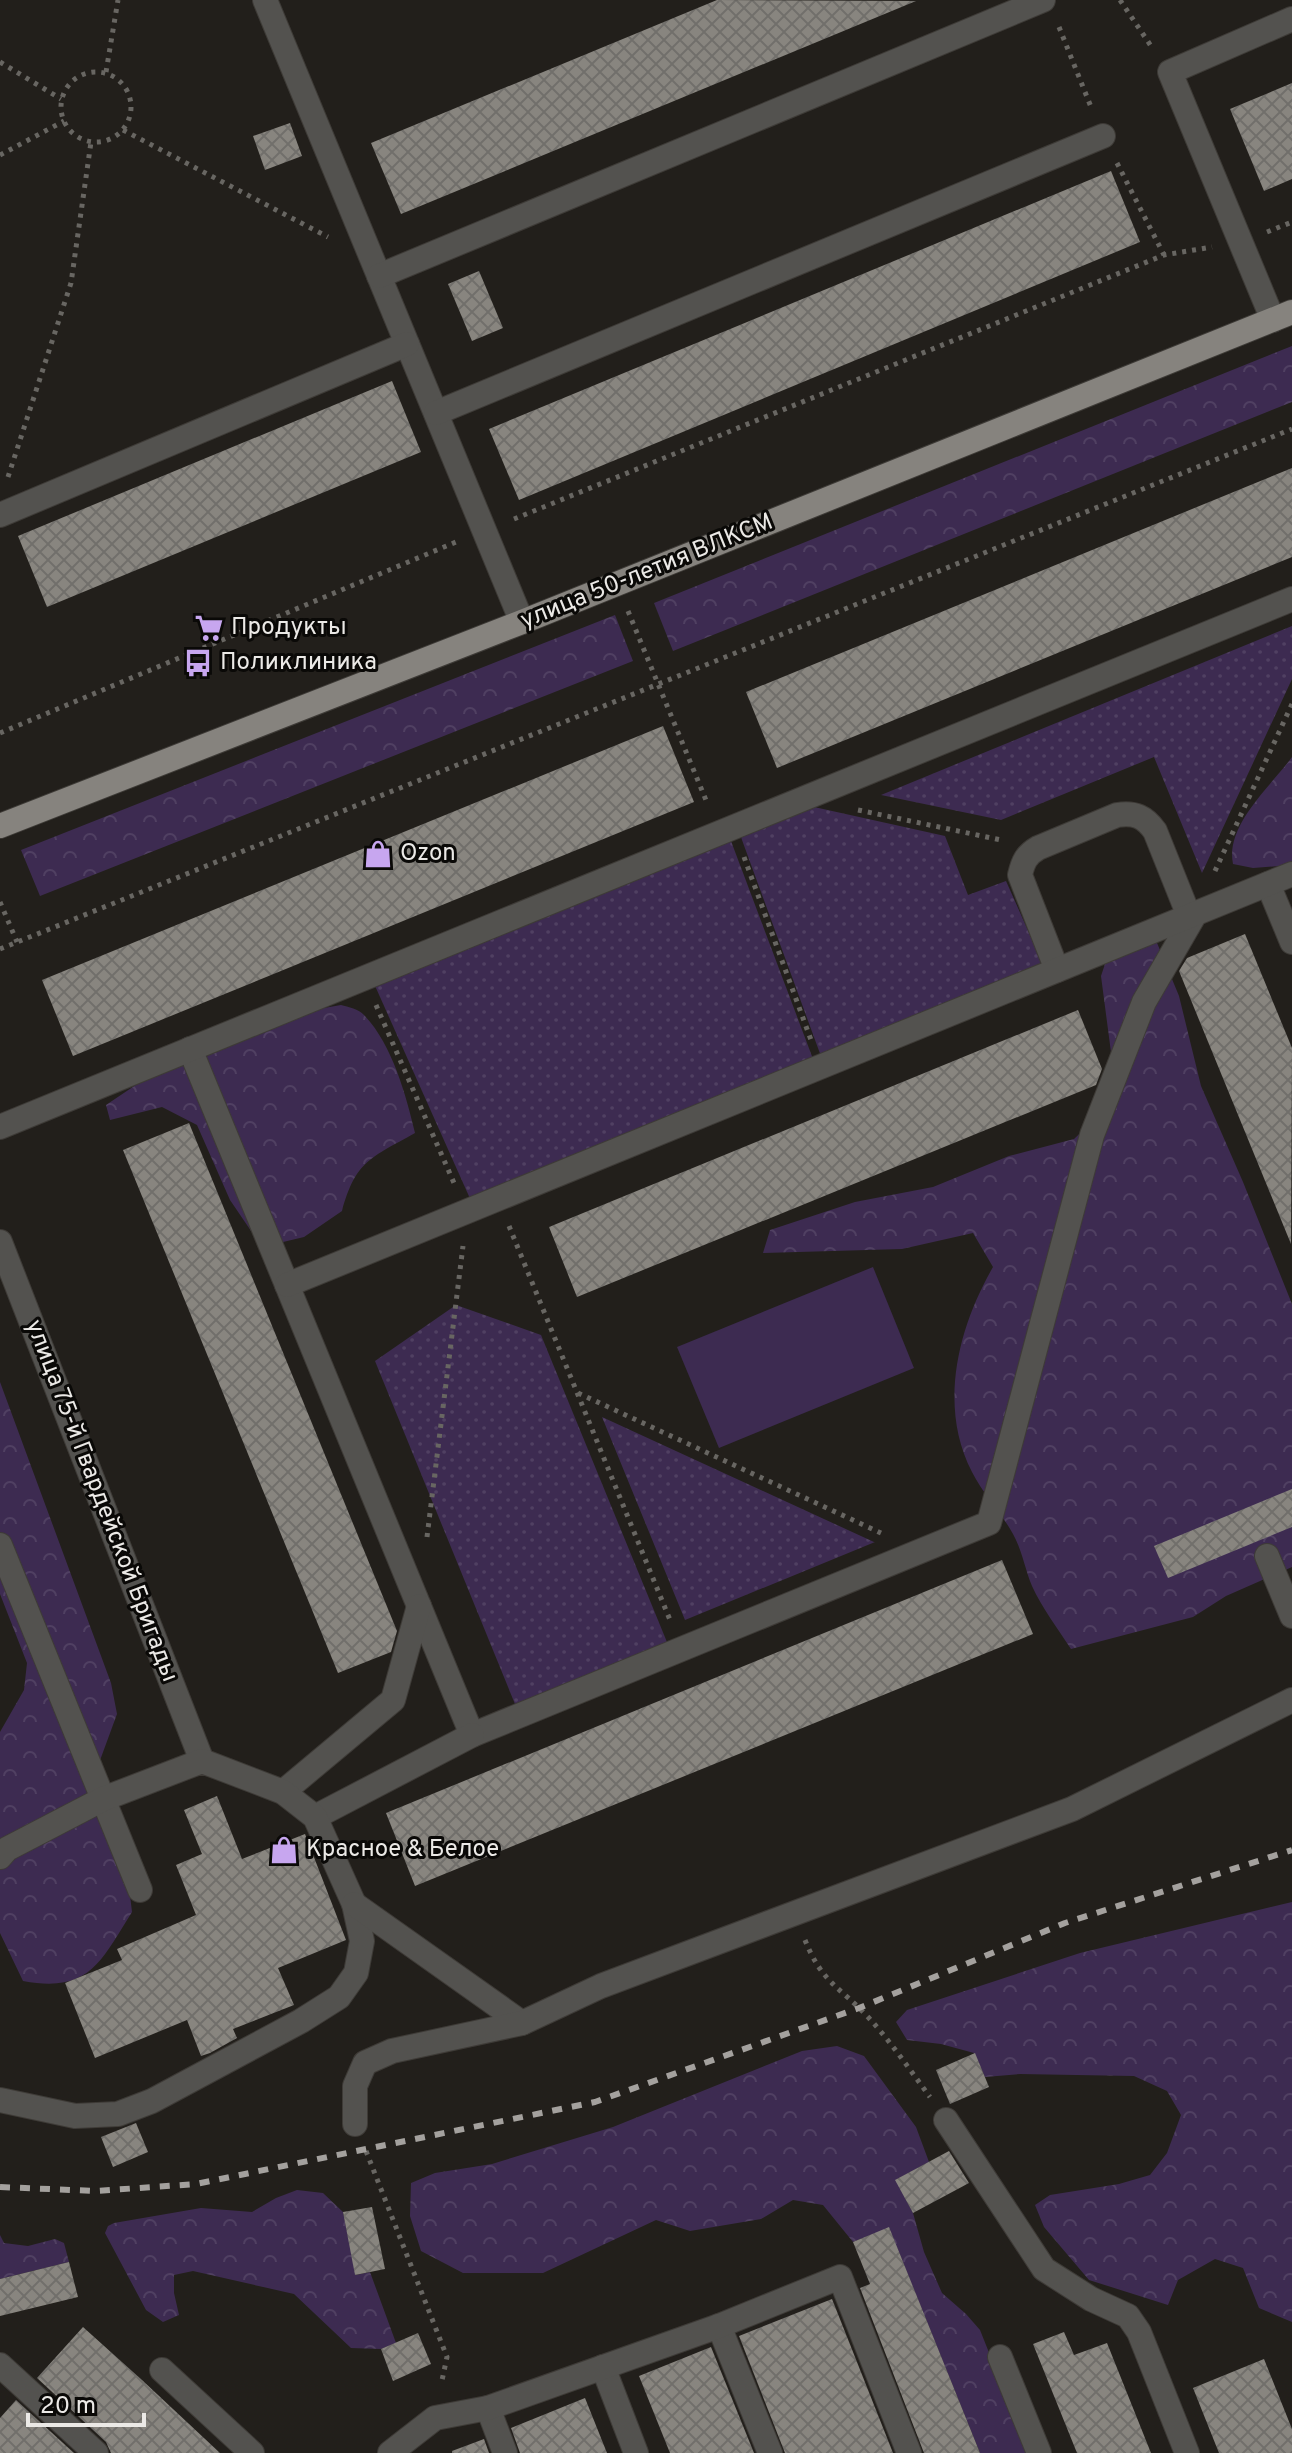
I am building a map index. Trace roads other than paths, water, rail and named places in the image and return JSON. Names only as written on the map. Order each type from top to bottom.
[{"type":"main road","name":"улица 50-летия ВЛКСМ","points":[[0,826],[522,622],[1282,316]]},
{"type":"street","points":[[265,0],[522,622]]},
{"type":"street","points":[[376,268],[1043,0]]},
{"type":"street","points":[[1282,316],[1241,243],[1170,72],[1292,19]]},
{"type":"street","points":[[436,413],[1103,136]]},
{"type":"street","points":[[0,515],[407,344]]},
{"type":"street","points":[[0,1127],[1292,599]]},
{"type":"street","points":[[1057,970],[1020,875],[1022,863],[1028,854],[1038,848],[1117,815],[1128,813],[1149,822],[1192,915]]},
{"type":"street","points":[[287,1285],[1292,874]]},
{"type":"street","points":[[1268,884],[1292,942]]},
{"type":"street","points":[[315,1817],[472,1735],[989,1523],[1092,1135],[1144,1002],[1192,915]]},
{"type":"street","points":[[190,1049],[472,1735]]},
{"type":"street","name":"улица 75-й Гвардейской Бригады","points":[[0,1242],[202,1761]]},
{"type":"street","points":[[0,1545],[140,1890]]},
{"type":"street","points":[[1267,1556],[1292,1616]]},
{"type":"street","points":[[283,1792],[393,1700],[419,1606]]},
{"type":"street","points":[[355,2124],[355,2086],[365,2063],[392,2051],[522,2023],[601,1986],[1072,1809],[1292,1700]]},
{"type":"street","points":[[0,1857],[7,1849],[103,1799],[202,1761],[283,1792],[315,1817],[354,1904],[362,1941],[356,1973],[339,1997],[301,2021],[152,2101],[118,2114],[75,2116],[1,2096]]},
{"type":"street","points":[[354,1904],[522,2023]]},
{"type":"street","points":[[946,2120],[1044,2269],[1091,2299],[1128,2316],[1139,2332],[1187,2453]]},
{"type":"street","points":[[390,2453],[435,2418],[488,2408],[719,2326],[840,2277],[909,2453]]},
{"type":"street","points":[[719,2326],[770,2453]]},
{"type":"street","points":[[1000,2357],[1039,2453]]},
{"type":"street","points":[[0,2365],[96,2453]]},
{"type":"street","points":[[603,2367],[636,2453]]},
{"type":"street","points":[[162,2370],[252,2453]]},
{"type":"street","points":[[488,2408],[505,2453]]},
{"type":"railway","points":[[0,2187],[96,2191],[196,2184],[595,2102],[859,2008],[1065,1923],[1292,1850]]},
{"type":"place","name":"Продукты","points":[[209,628]]},
{"type":"place","name":"Поликлиника","points":[[198,663]]},
{"type":"place","name":"Ozon","points":[[378,854]]},
{"type":"place","name":"Красное & Белое","points":[[284,1850]]}]
